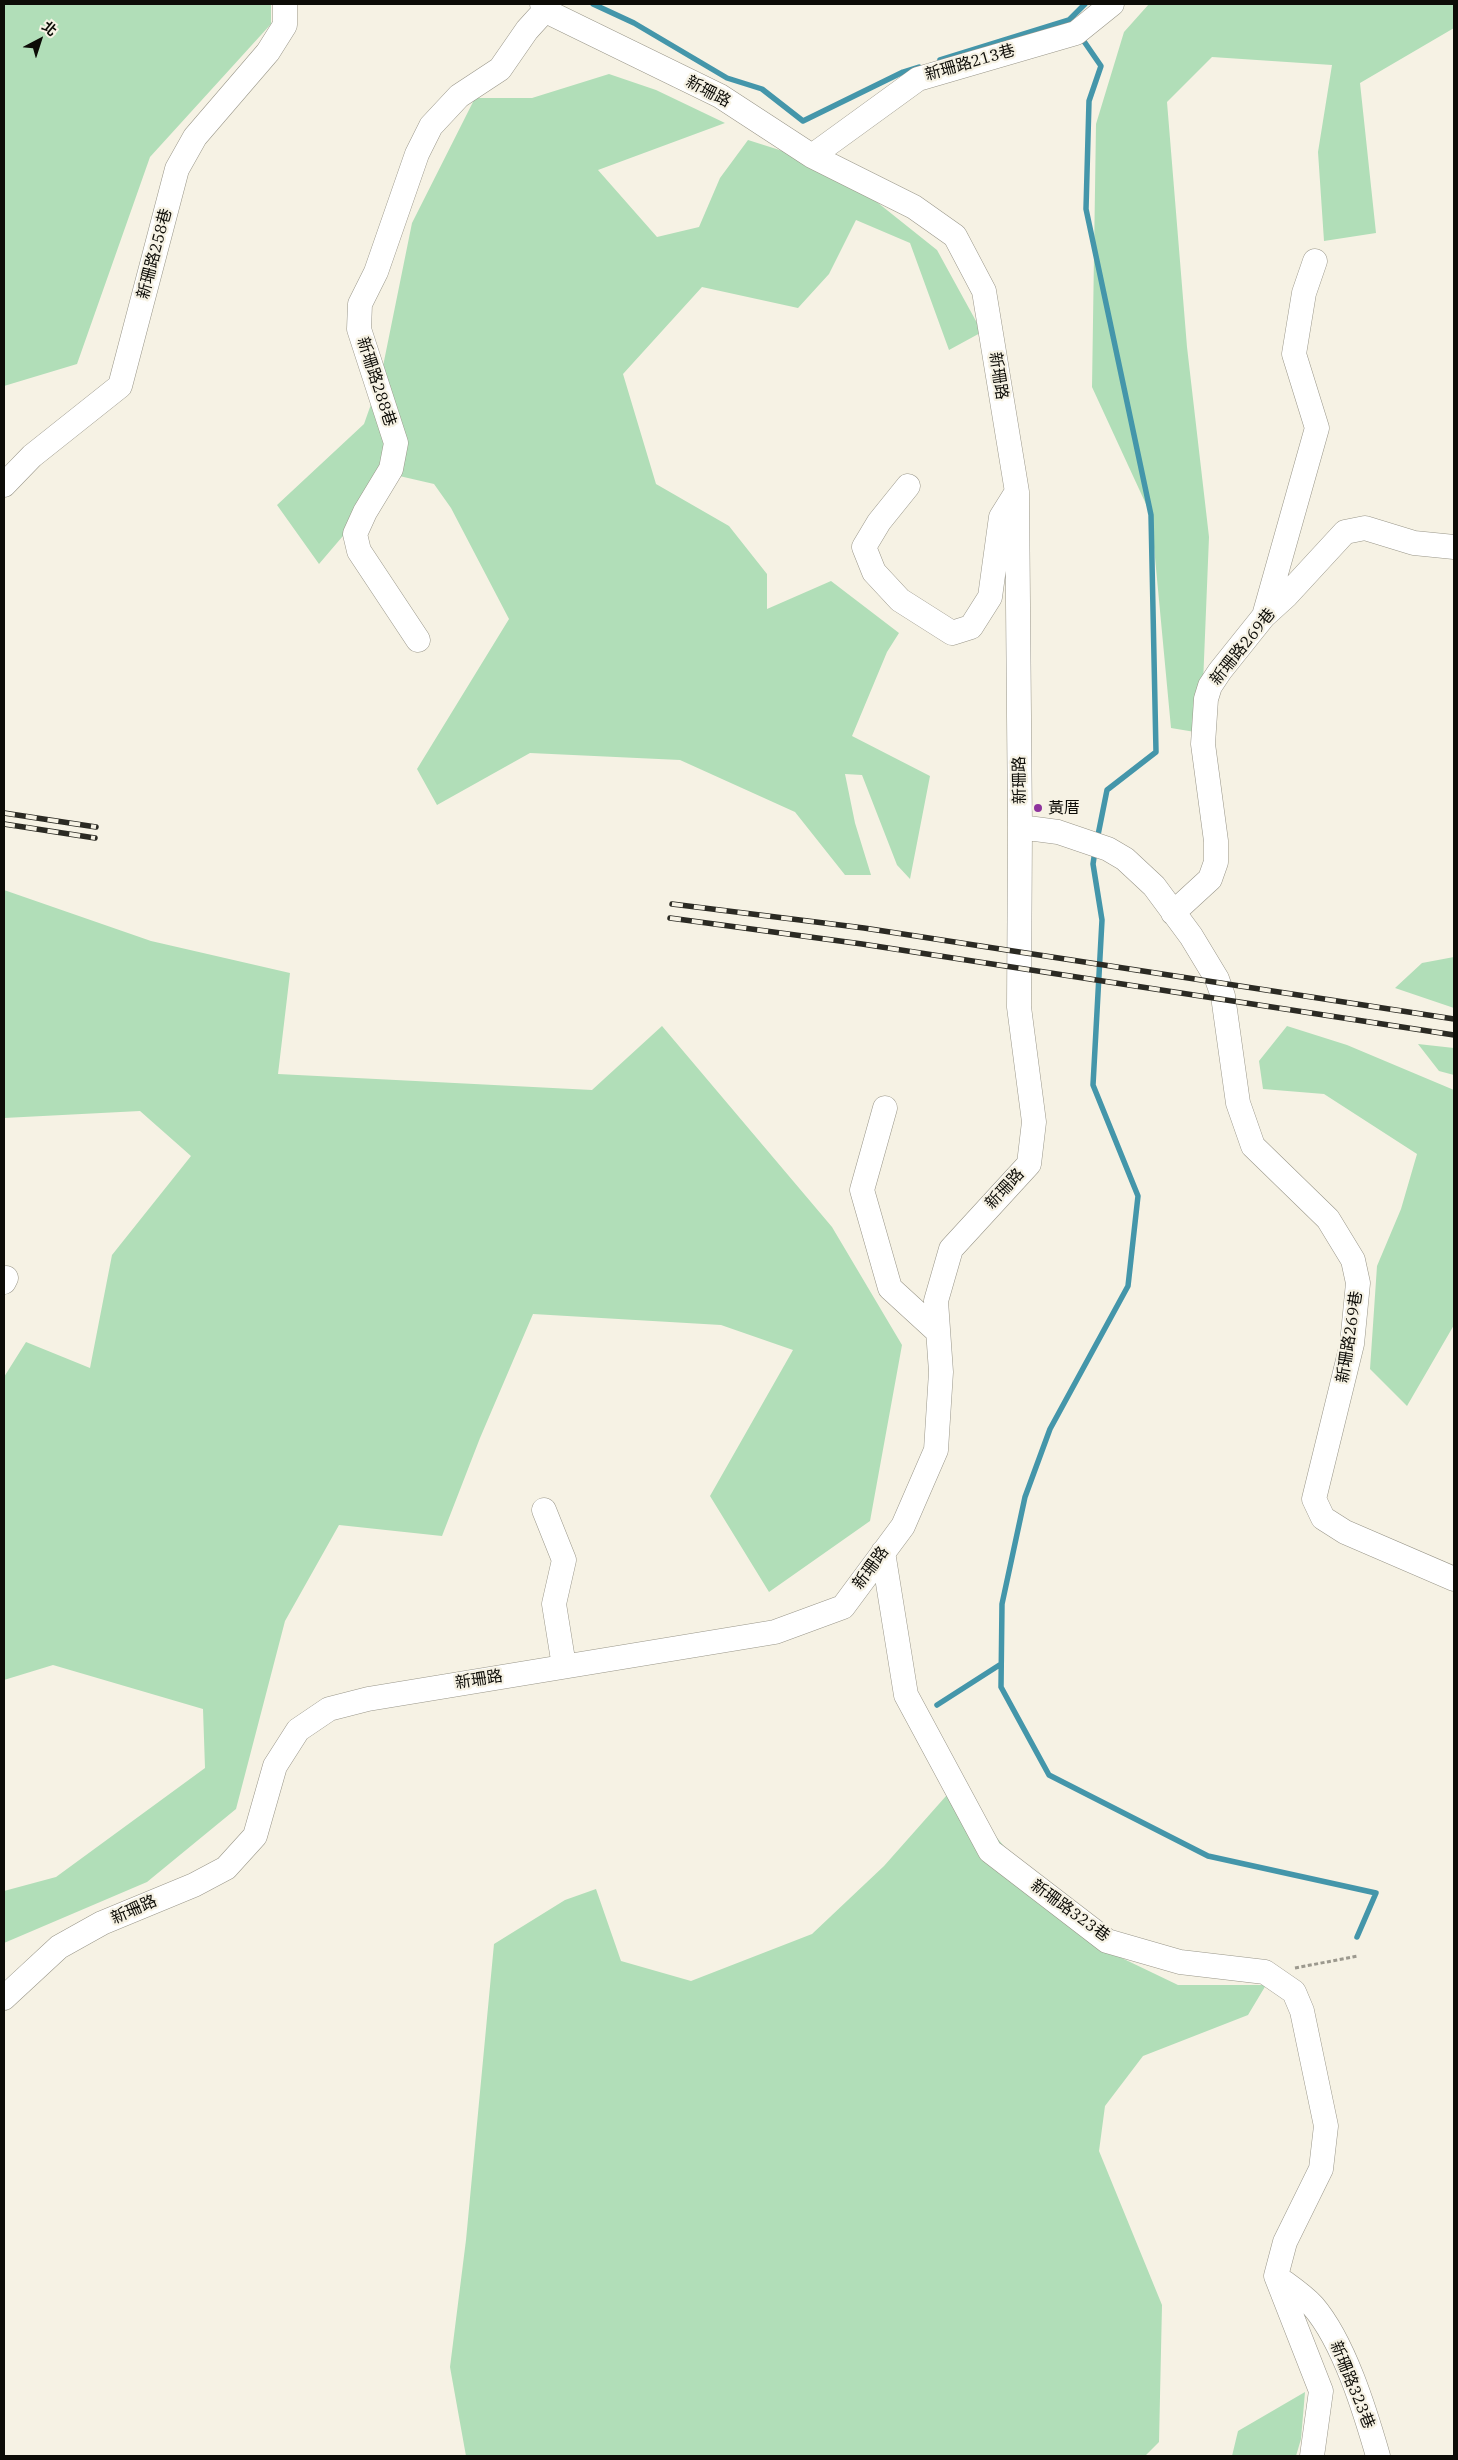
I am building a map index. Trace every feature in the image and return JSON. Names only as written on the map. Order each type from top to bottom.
[{"type":"street","name":"新珊路258巷","points":[[4,486],[32,456],[120,386],[177,169],[196,137],[268,52],[285,25],[285,4]]},
{"type":"street","name":"新珊路213巷","points":[[812,156],[918,79],[1082,28],[1112,4]]},
{"type":"street","name":"新珊路","points":[[4,1998],[59,1947],[102,1923],[194,1886],[226,1868],[255,1836],[275,1766],[298,1730],[329,1709],[368,1699],[775,1632],[843,1606],[902,1526],[936,1450],[941,1372],[936,1301],[951,1249],[1029,1164],[1034,1122],[1019,1007],[1020,827],[1017,492],[984,291],[954,236],[914,208],[812,156],[720,96],[554,15],[544,6]]},
{"type":"street","name":"新珊路288巷","points":[[418,640],[359,551],[355,534],[365,512],[391,469],[396,443],[359,329],[360,304],[376,272],[417,154],[431,126],[459,96],[500,69],[544,6]]},
{"type":"street","points":[[1264,616],[1317,428],[1294,354],[1304,292],[1315,261]]},
{"type":"street","points":[[908,486],[879,522],[864,547],[874,572],[900,600],[952,633],[971,627],[990,597],[1001,517],[1017,492]]},
{"type":"street","name":"新珊路269巷","points":[[1174,913],[1210,879],[1216,862],[1216,841],[1203,744],[1206,698],[1210,686],[1220,671],[1264,616],[1286,596],[1345,532],[1365,528],[1414,543],[1454,547]]},
{"type":"street","name":"新珊路269巷","points":[[1020,827],[1058,832],[1097,845],[1125,859],[1144,875],[1174,913],[1191,936],[1217,979],[1223,996],[1238,1103],[1253,1146],[1328,1219],[1353,1260],[1356,1270],[1358,1284],[1352,1344],[1314,1499],[1323,1518],[1345,1532],[1454,1579]]},
{"type":"street","points":[[885,1108],[862,1190],[890,1288],[938,1332]]},
{"type":"street","points":[[544,1510],[564,1560],[554,1604],[564,1666]]},
{"type":"street","name":"新珊路323巷","points":[[883,1552],[906,1695],[990,1851],[1107,1942],[1180,1962],[1265,1972],[1294,1992],[1302,2011],[1326,2126],[1321,2169],[1285,2242],[1276,2276],[1321,2391],[1312,2456]]},
{"type":"street","name":"新珊路323巷","points":[[1276,2276],[1312,2306],[1329,2329],[1353,2379],[1378,2456]]},
{"type":"path","points":[[1275,1978],[1300,1965],[1358,1956]]},
{"type":"green space","points":[[4,4],[271,4],[271,24],[150,157],[77,364],[4,386]]},
{"type":"green space","points":[[1149,4],[1454,4],[1454,28],[1360,83],[1376,233],[1324,241],[1318,152],[1332,65],[1212,57],[1167,102],[1187,347],[1209,537],[1201,733],[1171,728],[1151,515],[1092,387],[1096,124],[1124,32]]},
{"type":"green space","points":[[609,74],[656,90],[725,123],[598,170],[657,237],[699,227],[720,178],[748,140],[833,167],[937,250],[982,332],[949,350],[910,243],[856,220],[829,274],[798,308],[702,287],[623,374],[656,484],[729,526],[767,574],[767,609],[831,581],[899,633],[887,652],[852,736],[930,776],[910,879],[897,865],[862,775],[845,774],[855,823],[871,875],[845,875],[795,812],[680,760],[530,753],[437,805],[417,769],[509,619],[451,508],[434,484],[395,475],[319,564],[277,505],[364,424],[381,376],[412,223],[475,98],[532,98]]},
{"type":"green space","points":[[4,890],[151,941],[290,973],[278,1074],[592,1090],[662,1026],[832,1227],[902,1345],[870,1521],[769,1592],[710,1496],[793,1350],[721,1325],[533,1314],[480,1438],[442,1536],[339,1525],[285,1621],[236,1809],[147,1882],[4,1943],[4,1891],[56,1877],[205,1768],[203,1709],[53,1665],[4,1680],[4,1377],[26,1342],[90,1368],[112,1255],[191,1156],[140,1111],[4,1118]]},
{"type":"green space","points":[[1454,957],[1454,1008],[1395,988],[1422,963]]},
{"type":"green space","points":[[1287,1026],[1347,1045],[1454,1090],[1454,1325],[1407,1406],[1370,1369],[1377,1266],[1401,1209],[1417,1154],[1324,1094],[1263,1089],[1259,1061]]},
{"type":"green space","points":[[1418,1044],[1454,1048],[1454,1075],[1439,1071]]},
{"type":"green space","points":[[954,1787],[1041,1890],[1103,1949],[1178,1985],[1266,1985],[1248,2015],[1143,2056],[1105,2106],[1099,2151],[1162,2305],[1159,2442],[1145,2456],[466,2456],[450,2367],[466,2240],[494,1944],[565,1900],[596,1889],[621,1961],[691,1981],[812,1934],[884,1866]]},
{"type":"green space","points":[[1305,2392],[1301,2439],[1296,2456],[1232,2456],[1238,2431]]},
{"type":"waterway","points":[[593,4],[634,23],[727,78],[762,89],[803,121],[903,72],[919,67]]},
{"type":"waterway","points":[[940,60],[1069,20],[1085,4]]},
{"type":"waterway","points":[[1081,37],[1101,66],[1089,101],[1086,209],[1151,515],[1156,752],[1107,790],[1097,840]]},
{"type":"waterway","points":[[1095,851],[1093,864],[1102,920],[1093,1085],[1138,1196],[1128,1286],[1050,1429],[1025,1497],[1002,1604],[1001,1687],[1049,1775],[1208,1856],[1376,1893],[1357,1937]]},
{"type":"waterway","points":[[937,1705],[1001,1664]]},
{"type":"railway","points":[[4,813],[96,827]]},
{"type":"railway","points":[[4,824],[95,838]]},
{"type":"railway","points":[[672,904],[864,928],[1454,1019]]},
{"type":"railway","points":[[670,918],[862,944],[1454,1035]]},
{"type":"place","name":"黃厝","points":[[1038,808]]}]
